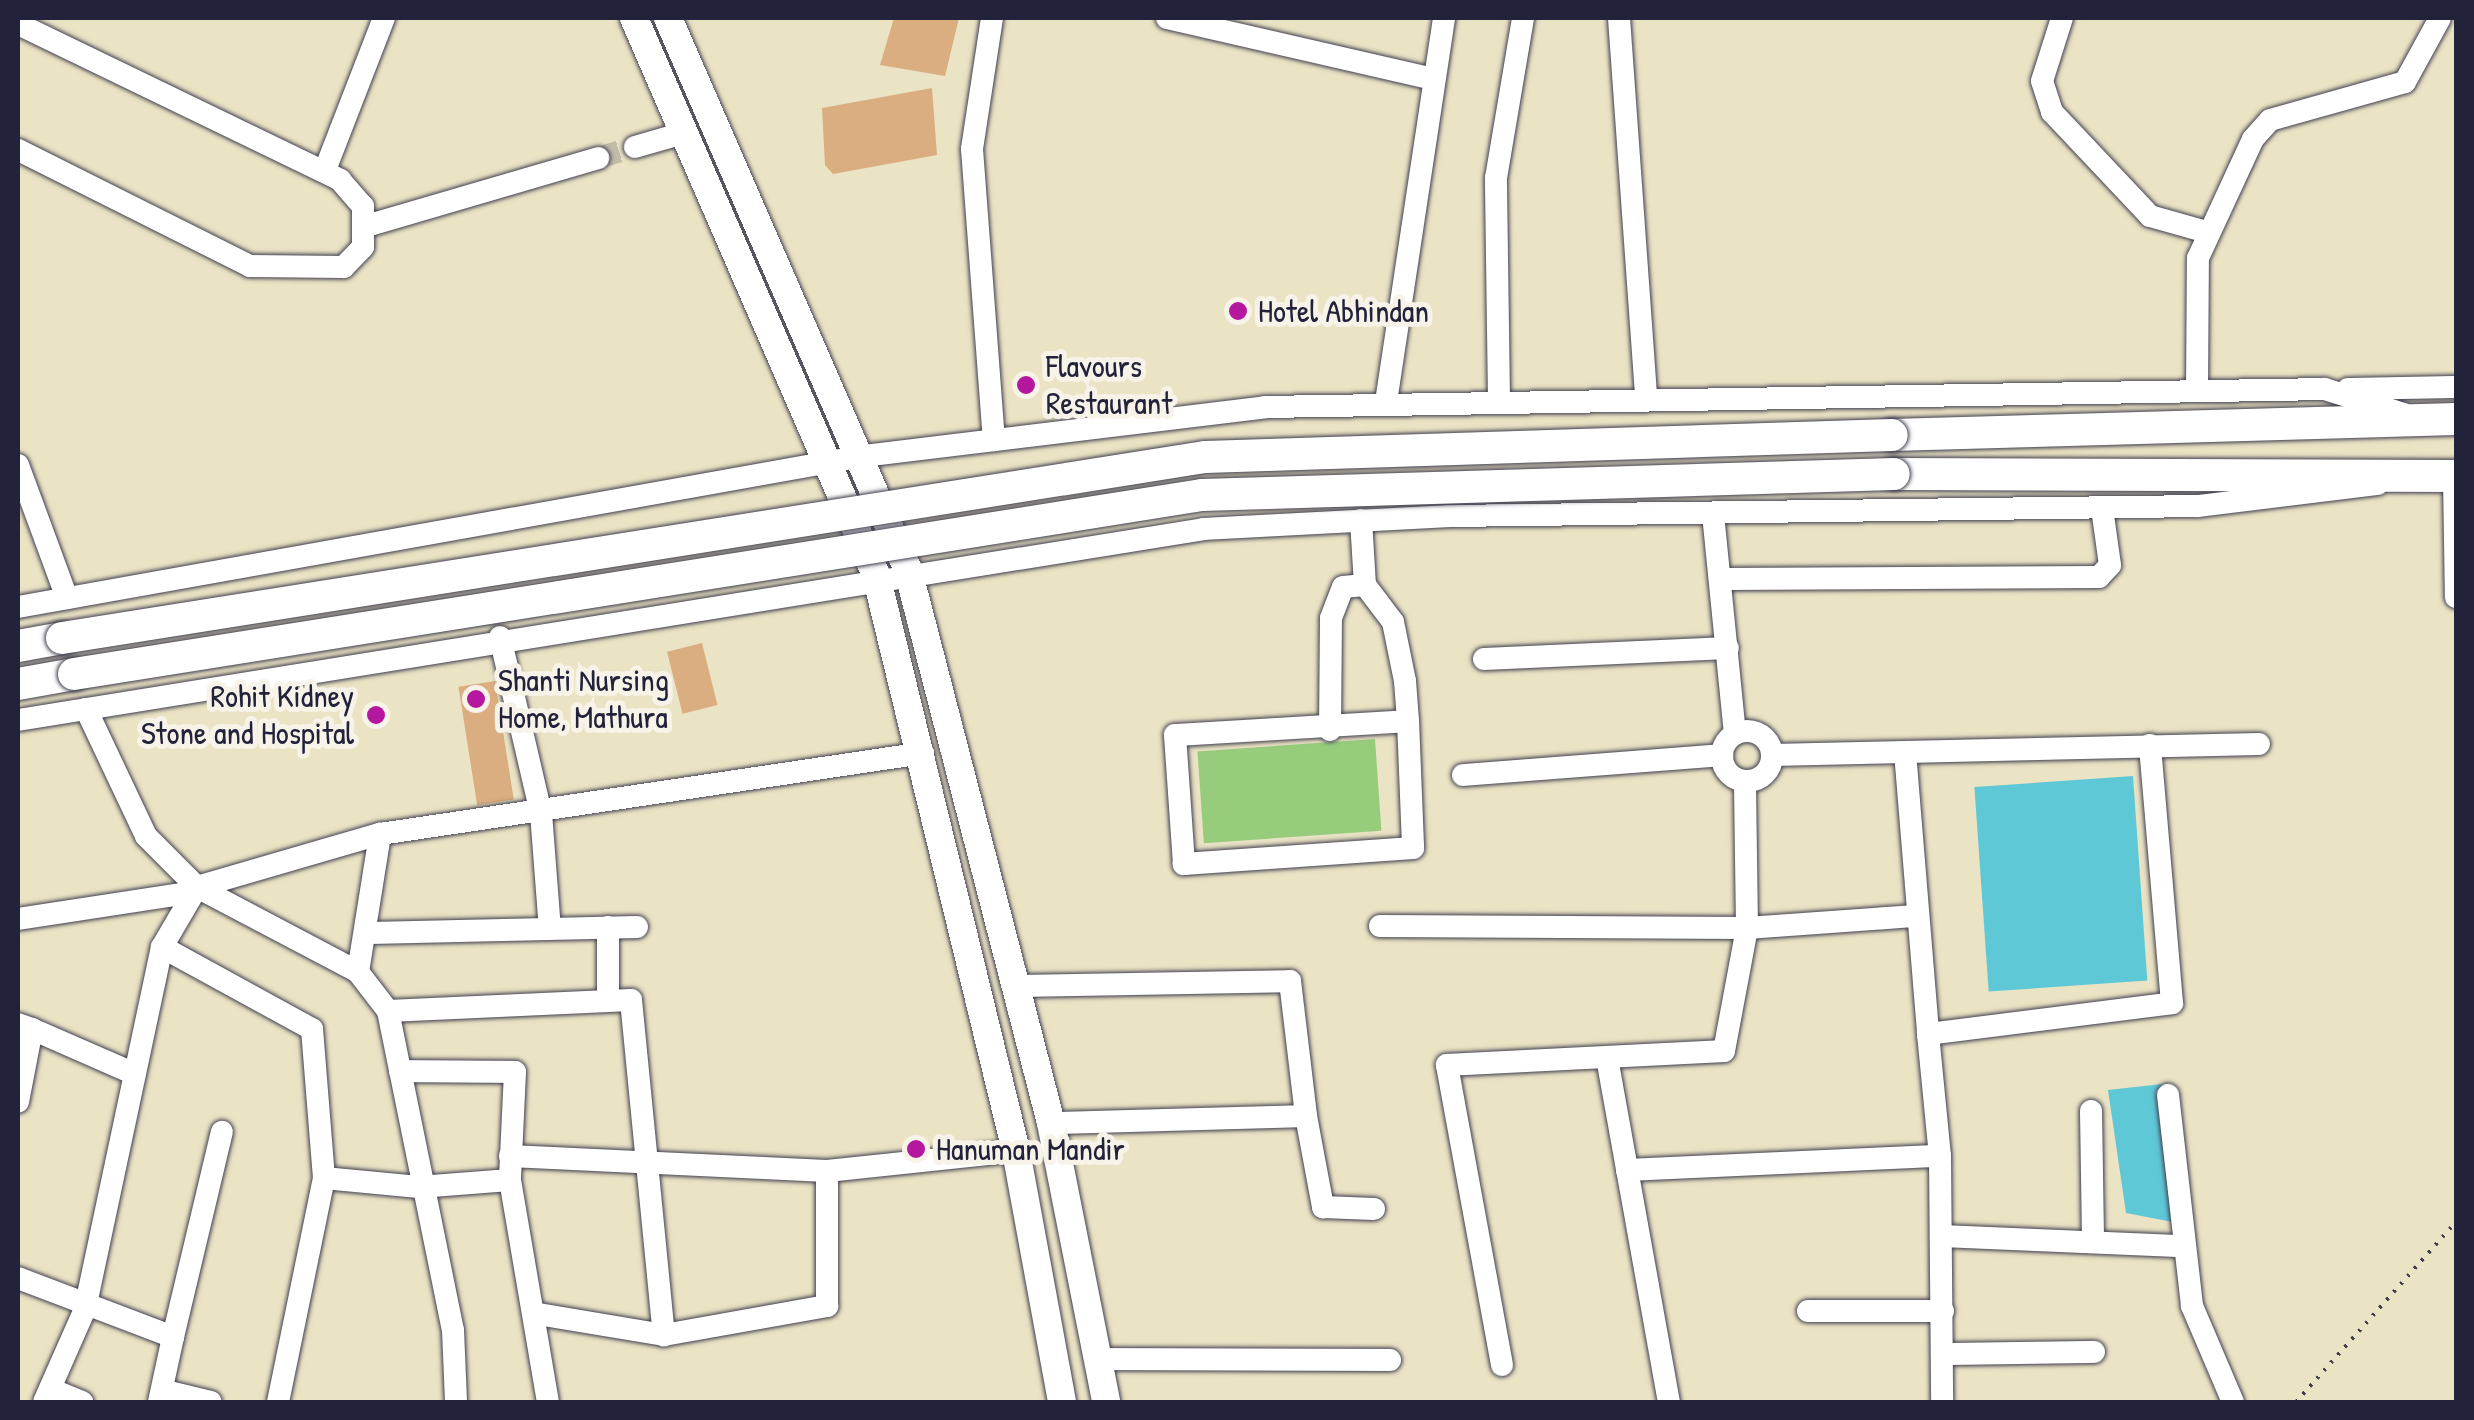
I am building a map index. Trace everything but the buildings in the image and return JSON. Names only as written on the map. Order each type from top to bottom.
[{"type":"highway","points":[[18,646],[1206,457],[2456,419]]},
{"type":"highway","points":[[18,684],[1202,495],[1894,474],[2455,476]]},
{"type":"main road","points":[[634,18],[680,134],[876,575],[924,753],[1016,1151],[1062,1402]]},
{"type":"main road","points":[[668,18],[771,271],[863,456],[908,570],[1051,1123],[1106,1402]]},
{"type":"street","points":[[325,170],[384,18]]},
{"type":"street","points":[[992,18],[972,149],[994,440]]},
{"type":"street","points":[[1167,18],[1430,78]]},
{"type":"street","points":[[1386,402],[1430,78],[1444,18]]},
{"type":"street","points":[[1500,400],[1496,178],[1524,18]]},
{"type":"street","points":[[1619,18],[1646,399]]},
{"type":"street","points":[[2062,18],[2042,82],[2052,112],[2150,216],[2207,232]]},
{"type":"street","points":[[2196,391],[2196,279],[2207,232],[2261,127],[2405,82],[2440,18]]},
{"type":"street","points":[[18,24],[325,170],[358,196],[366,226],[360,256],[344,267],[250,266],[18,150]]},
{"type":"street","points":[[634,147],[680,134]]},
{"type":"street","points":[[366,226],[598,158]]},
{"type":"street","points":[[18,607],[863,456],[1265,406],[2456,387]]},
{"type":"street","points":[[2324,389],[2422,420]]},
{"type":"street","points":[[18,465],[67,598]]},
{"type":"street","points":[[18,720],[876,575],[1204,529],[1361,520],[2102,508],[2348,492],[2416,474]]},
{"type":"street","points":[[2455,476],[2456,596]]},
{"type":"street","points":[[1723,579],[2100,577],[2110,566],[2102,508]]},
{"type":"street","points":[[1713,514],[1723,579],[1735,734],[1722,756]]},
{"type":"street","points":[[1361,520],[1366,585],[1393,622],[1408,721],[1413,848],[1184,864],[1175,735],[1330,730],[1408,721]]},
{"type":"street","points":[[1330,730],[1331,618],[1344,588],[1366,585]]},
{"type":"street","points":[[500,637],[541,813],[550,929]]},
{"type":"street","points":[[1484,659],[1728,648]]},
{"type":"street","points":[[86,708],[134,820],[196,890],[358,972],[388,1011],[419,1186],[453,1330],[456,1402]]},
{"type":"street","points":[[1735,734],[1763,737],[1772,755],[1764,774],[1745,781]]},
{"type":"street","points":[[1772,755],[2259,744]]},
{"type":"street","points":[[1928,1034],[2172,1003],[2150,745]]},
{"type":"street","points":[[1905,752],[1912,916],[1940,1156],[1942,1402]]},
{"type":"street","points":[[18,918],[196,890],[380,834],[924,753]]},
{"type":"street","points":[[1463,774],[1722,756]]},
{"type":"street","points":[[1502,1365],[1447,1065],[1724,1050],[1747,928],[1745,781],[1722,756]]},
{"type":"street","points":[[358,972],[370,933],[380,834]]},
{"type":"street","points":[[82,1402],[47,1396],[85,1309],[162,947],[196,890]]},
{"type":"street","points":[[1380,926],[1747,928],[1912,916]]},
{"type":"street","points":[[370,933],[637,927]]},
{"type":"street","points":[[608,928],[608,1000]]},
{"type":"street","points":[[162,947],[312,1028],[324,1178],[278,1402]]},
{"type":"street","points":[[1016,986],[1290,980],[1306,1116],[1323,1207],[1374,1209]]},
{"type":"street","points":[[388,1011],[631,1000],[664,1335]]},
{"type":"street","points":[[18,1102],[25,1026],[135,1074]]},
{"type":"street","points":[[1607,1058],[1668,1402]]},
{"type":"street","points":[[400,1071],[515,1072],[510,1168],[540,1314],[548,1402]]},
{"type":"street","points":[[2168,1095],[2184,1246],[2198,1324],[2233,1402]]},
{"type":"street","points":[[2091,1111],[2093,1237]]},
{"type":"street","points":[[1051,1123],[1306,1116]]},
{"type":"street","points":[[210,1402],[162,1397],[172,1337],[222,1132]]},
{"type":"street","points":[[324,1178],[419,1186],[510,1168],[647,1161],[827,1171],[1016,1151]]},
{"type":"street","points":[[1626,1170],[1940,1156]]},
{"type":"street","points":[[540,1314],[664,1335],[828,1306],[827,1171]]},
{"type":"street","points":[[1940,1236],[2093,1237],[2184,1246]]},
{"type":"street","points":[[18,1278],[85,1309],[172,1337]]},
{"type":"street","points":[[1808,1310],[1943,1312]]},
{"type":"street","points":[[1942,1354],[2094,1352]]},
{"type":"street","points":[[1098,1359],[1390,1360]]},
{"type":"path","points":[[2296,1402],[2456,1222]]},
{"type":"green space","points":[[1375,739],[1381,831],[1204,843],[1197,751]]},
{"type":"water","points":[[2133,776],[2147,981],[1989,992],[1974,787]]},
{"type":"water","points":[[2162,1084],[2169,1128],[2173,1222],[2126,1213],[2108,1090]]},
{"type":"tunnel","points":[[598,158],[635,147]]},
{"type":"place","name":"Hotel Abhindan","points":[[1238,311]]},
{"type":"place","name":"Flavours Restaurant","points":[[1026,385]]},
{"type":"place","name":"Shanti Nursing Home, Mathura","points":[[476,699]]},
{"type":"place","name":"Rohit Kidney Stone and Hospital","points":[[376,715]]},
{"type":"place","name":"Hanuman Mandir","points":[[916,1149]]}]
